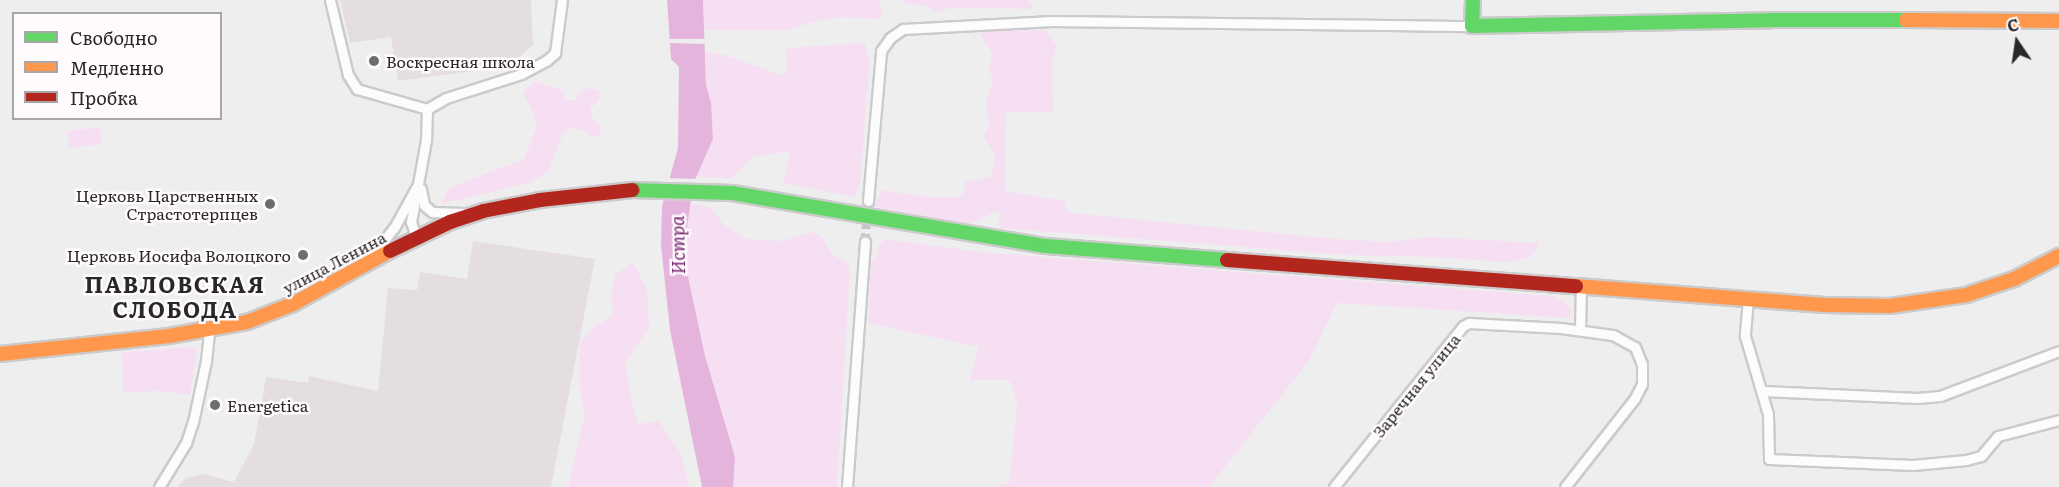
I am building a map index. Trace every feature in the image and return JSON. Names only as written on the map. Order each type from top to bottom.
[{"type":"main road","points":[[1473,0],[1472,26],[1771,20],[2059,21]]},
{"type":"main road","name":"улица Ленина","points":[[0,354],[209,330],[247,322],[276,311],[416,237],[483,211],[540,200],[609,191],[694,190],[773,200],[963,234],[1046,246],[1854,306],[1930,302],[1966,295],[2007,282],[2059,256]]},
{"type":"street","points":[[330,0],[348,75],[357,89],[427,110],[446,98],[521,74],[547,60],[555,53],[562,0]]},
{"type":"street","points":[[868,201],[881,51],[890,38],[903,29],[1052,21],[1472,26]]},
{"type":"street","points":[[416,237],[411,222],[426,140],[427,110]]},
{"type":"street","points":[[420,181],[424,205],[432,213],[453,214],[483,211]]},
{"type":"street","points":[[365,264],[394,228],[420,181]]},
{"type":"street","points":[[847,487],[865,243]]},
{"type":"street","points":[[1580,330],[1581,286]]},
{"type":"street","points":[[1748,299],[1746,345],[1763,391],[1768,414],[1769,459],[1913,465],[1966,460],[1982,456],[1998,436],[2059,420]]},
{"type":"street","name":"Заречная улица","points":[[1334,487],[1463,326],[1469,323],[1580,330],[1614,335],[1635,347],[1642,364],[1642,384],[1635,398],[1565,487]]},
{"type":"street","points":[[159,487],[186,443],[193,422],[206,361],[209,330]]},
{"type":"street","points":[[1763,391],[1918,398],[1940,396],[2059,351]]},
{"type":"shaded area","points":[[340,0],[531,0],[533,45],[510,66],[398,81],[391,37],[350,43]]},
{"type":"shaded area","points":[[703,0],[880,0],[882,12],[880,19],[844,17],[817,21],[787,30],[705,30]]},
{"type":"shaded area","points":[[900,0],[1027,0],[1032,4],[1032,9],[952,8],[937,12],[923,5],[909,4]]},
{"type":"shaded area","points":[[1045,30],[1057,46],[1052,60],[1053,112],[1006,112],[1005,191],[1065,201],[1066,209],[1073,213],[1336,239],[1389,242],[1430,237],[1540,243],[1534,253],[1527,258],[1508,262],[1345,255],[1000,228],[998,223],[1002,214],[997,211],[969,224],[873,206],[882,190],[929,197],[960,197],[964,192],[965,182],[990,177],[996,158],[984,136],[989,127],[986,102],[993,82],[989,68],[992,53],[981,36],[982,31]]},
{"type":"shaded area","points":[[866,43],[866,53],[870,56],[860,185],[855,197],[783,183],[790,154],[785,152],[753,157],[730,179],[696,176],[713,139],[711,103],[706,85],[705,52],[725,55],[784,76],[787,70],[786,48]]},
{"type":"shaded area","points":[[535,81],[563,91],[566,100],[576,100],[581,90],[592,88],[602,92],[598,102],[590,109],[593,119],[600,126],[601,136],[590,137],[583,130],[573,128],[564,131],[549,170],[531,182],[441,204],[449,188],[524,159],[536,129],[535,116],[523,93]]},
{"type":"shaded area","points":[[100,127],[102,144],[69,148],[67,131]]},
{"type":"shaded area","points":[[689,204],[711,207],[723,224],[747,239],[781,241],[813,232],[822,237],[833,255],[847,262],[850,271],[837,487],[733,487],[735,457],[705,356],[686,267]]},
{"type":"shaded area","points":[[885,239],[980,252],[1553,296],[1567,304],[1571,310],[1570,318],[1337,303],[1309,361],[1209,487],[999,487],[999,484],[1009,484],[1016,415],[1017,401],[1009,380],[969,380],[979,347],[868,323],[871,264],[877,257],[879,245]]},
{"type":"shaded area","points":[[473,241],[595,259],[551,487],[178,487],[186,478],[204,474],[234,482],[254,444],[266,377],[308,383],[309,376],[378,391],[388,288],[417,290],[420,272],[467,279]]},
{"type":"shaded area","points":[[633,263],[647,289],[649,329],[625,362],[632,403],[638,424],[659,421],[681,454],[689,487],[568,487],[585,413],[580,391],[579,344],[592,328],[613,316],[611,297],[615,275]]},
{"type":"shaded area","points":[[193,347],[197,350],[190,395],[161,391],[123,392],[122,352]]},
{"type":"water","name":"Истра","points":[[667,0],[703,0],[706,85],[711,103],[713,139],[693,184],[686,236],[686,267],[705,356],[735,457],[733,487],[702,487],[670,330],[661,245],[662,206],[678,148],[679,67],[671,59]]},
{"type":"pier","points":[[667,39],[708,39],[708,44],[667,43]]},
{"type":"pier","points":[[666,178],[698,179],[693,201],[660,200]]},
{"type":"tunnel","points":[[865,242],[868,201]]},
{"type":"traffic: fast","points":[[1473,0],[1472,26],[1771,20],[1906,20]]},
{"type":"traffic: fast","points":[[632,190],[732,193],[1046,246],[1227,260]]},
{"type":"traffic: slow","points":[[1906,20],[2059,21]]},
{"type":"traffic: slow","points":[[0,354],[169,336],[247,322],[293,304],[390,251]]},
{"type":"traffic: slow","points":[[1576,286],[1824,305],[1890,306],[1966,295],[2014,279],[2059,256]]},
{"type":"traffic: jam","points":[[390,251],[450,222],[483,211],[540,200],[632,190]]},
{"type":"traffic: jam","points":[[1227,260],[1576,286]]},
{"type":"place","name":"Воскресная школа","points":[[374,61]]},
{"type":"place","name":"Церковь Царственных Страстотерпцев","points":[[270,204]]},
{"type":"place","name":"Церковь Иосифа Волоцкого","points":[[303,255]]},
{"type":"place","name":"Energetica","points":[[215,405]]},
{"type":"district","name":"ПАВЛОВСКАЯ СЛОБОДА","points":[[175,296]]}]
